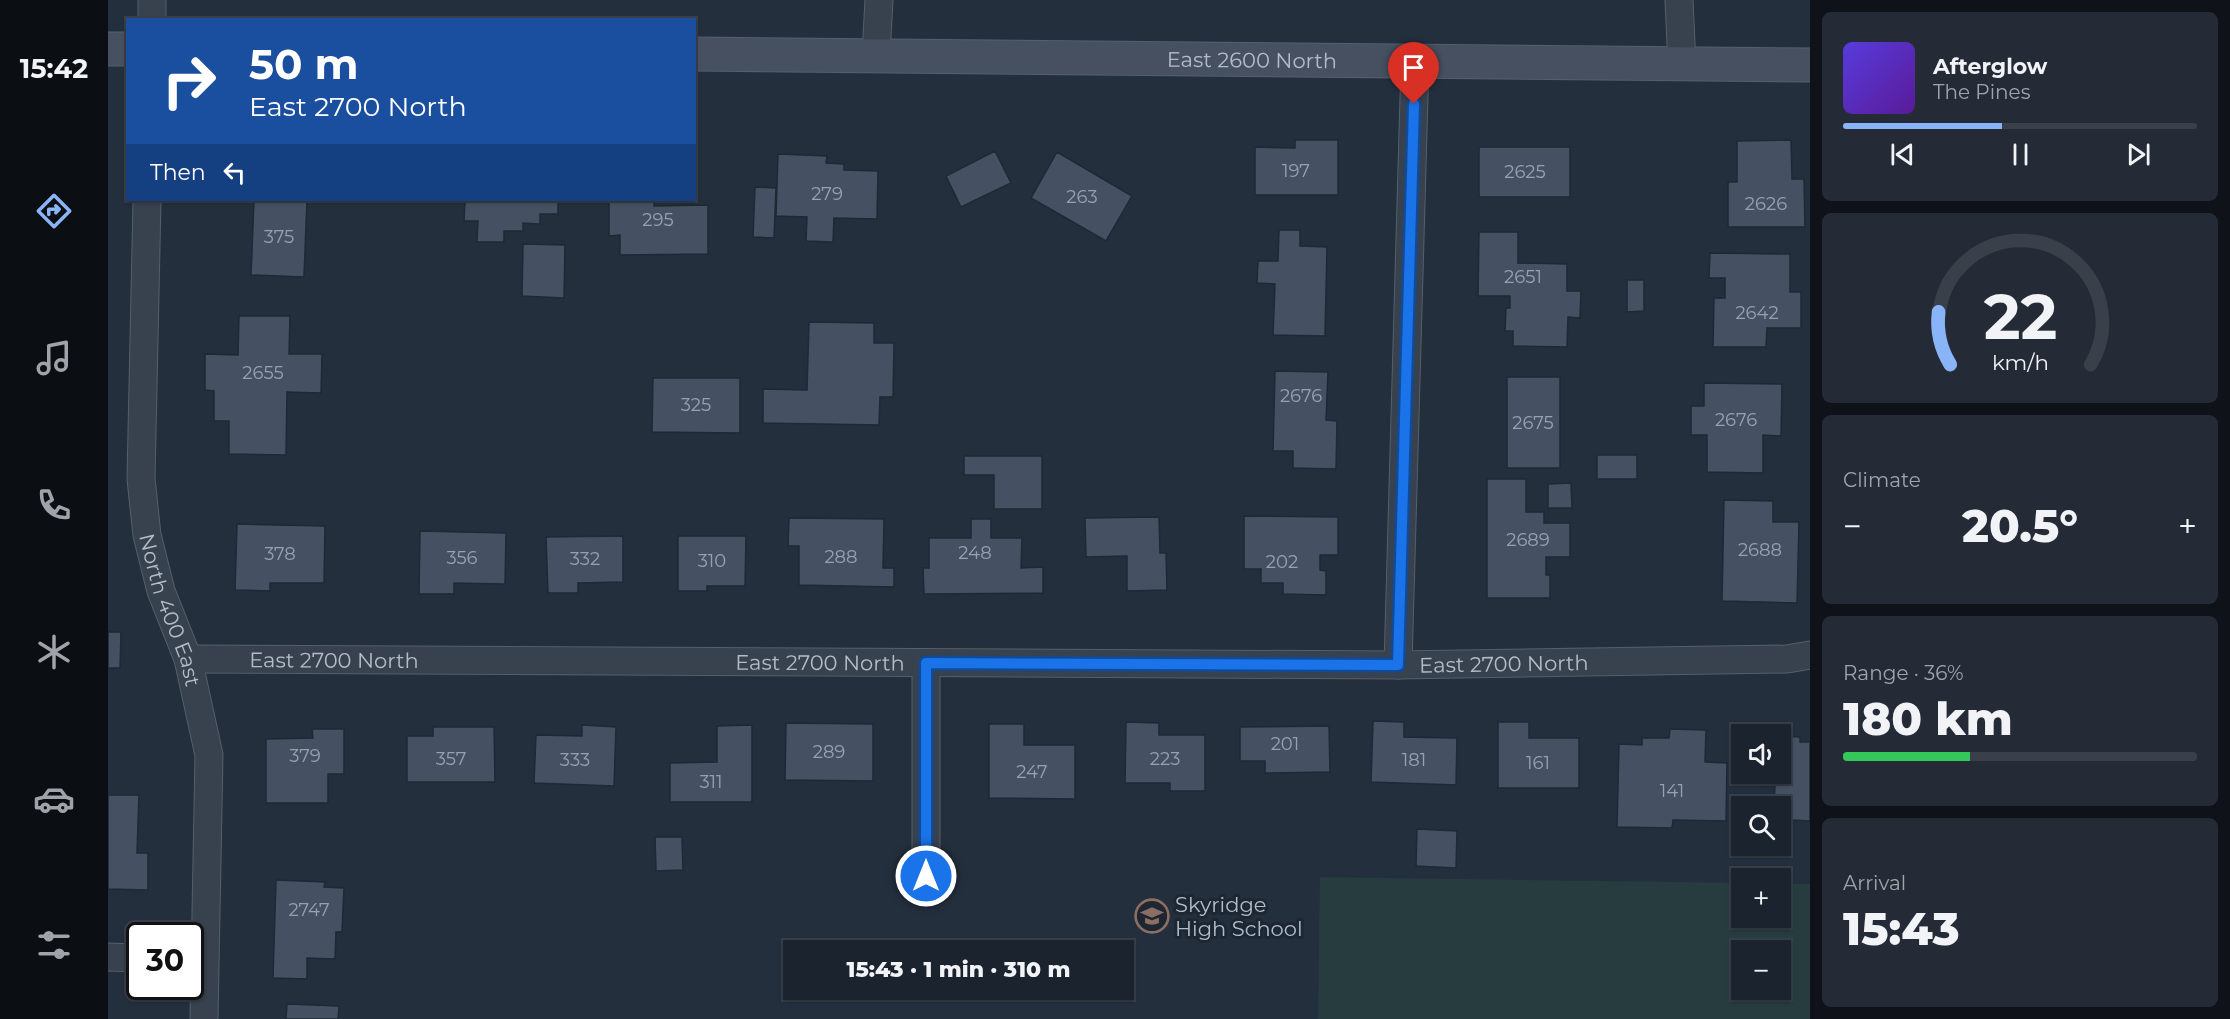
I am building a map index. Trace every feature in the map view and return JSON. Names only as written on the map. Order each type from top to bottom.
[{"type":"street","points":[[152,0],[152,18]]},
{"type":"street","points":[[876,55],[879,0]]},
{"type":"street","points":[[1679,0],[1682,65]]},
{"type":"street","points":[[108,49],[126,49]]},
{"type":"street","name":"East 2600 North","points":[[696,54],[1810,65]]},
{"type":"street","points":[[1398,665],[1415,61]]},
{"type":"street","name":"North 400 East","points":[[147,201],[141,479],[147,536],[161,591],[188,658],[209,755],[200,922]]},
{"type":"street","name":"East 2700 North","points":[[188,658],[1398,665],[1775,659],[1810,655]]},
{"type":"street","points":[[926,663],[926,876]]},
{"type":"street","points":[[108,957],[126,958]]},
{"type":"street","name":"North 400 East","points":[[202,1000],[204,1019]]},
{"type":"green space","points":[[1320,877],[1731,883],[1731,928],[1791,928],[1791,884],[1810,884],[1810,1019],[1318,1019]]},
{"type":"building","points":[[1295,140],[1338,140],[1338,195],[1255,195],[1255,147],[1295,148]]},
{"type":"building","points":[[1791,140],[1792,179],[1804,179],[1805,227],[1728,227],[1728,182],[1737,182],[1737,141]]},
{"type":"building","points":[[1479,147],[1570,147],[1570,197],[1479,197]]},
{"type":"building","points":[[995,151],[1011,183],[961,207],[946,176]]},
{"type":"building","points":[[1057,152],[1132,196],[1106,241],[1031,198]]},
{"type":"building","points":[[778,154],[827,156],[826,163],[844,164],[844,170],[878,171],[877,219],[834,218],[833,242],[806,241],[807,217],[776,216]]},
{"type":"building","points":[[755,187],[776,188],[774,238],[753,237]]},
{"type":"building","points":[[254,201],[307,201],[304,277],[251,275]]},
{"type":"building","points":[[465,201],[558,201],[558,214],[540,214],[540,224],[523,223],[523,231],[504,231],[504,242],[477,242],[478,221],[464,221]]},
{"type":"building","points":[[609,201],[654,201],[654,206],[708,205],[708,254],[620,255],[620,235],[609,236]]},
{"type":"building","points":[[1279,230],[1300,230],[1300,246],[1327,247],[1325,336],[1273,335],[1275,284],[1257,283],[1258,261],[1278,261]]},
{"type":"building","points":[[1479,232],[1518,232],[1518,263],[1567,264],[1567,291],[1581,291],[1580,318],[1568,317],[1567,347],[1513,346],[1513,331],[1505,331],[1506,308],[1510,308],[1510,296],[1478,296]]},
{"type":"building","points":[[523,244],[565,245],[564,298],[522,296]]},
{"type":"building","points":[[1710,253],[1790,254],[1790,292],[1801,292],[1801,328],[1767,328],[1766,347],[1713,347],[1714,298],[1725,298],[1725,278],[1709,278]]},
{"type":"building","points":[[1627,280],[1644,280],[1644,311],[1627,312]]},
{"type":"building","points":[[239,316],[290,316],[289,354],[322,354],[321,393],[287,392],[286,455],[229,454],[229,421],[214,421],[214,391],[205,390],[205,354],[238,355]]},
{"type":"building","points":[[809,322],[874,323],[874,343],[894,343],[893,397],[880,397],[879,425],[763,423],[763,389],[807,390]]},
{"type":"building","points":[[1275,371],[1328,372],[1326,420],[1337,421],[1336,469],[1293,468],[1293,451],[1273,451]]},
{"type":"building","points":[[1507,377],[1560,377],[1560,468],[1507,468]]},
{"type":"building","points":[[653,378],[740,378],[740,433],[652,432]]},
{"type":"building","points":[[1704,383],[1782,384],[1781,436],[1763,435],[1763,473],[1707,472],[1707,435],[1691,435],[1691,406],[1704,406]]},
{"type":"building","points":[[1597,455],[1637,455],[1637,479],[1597,479]]},
{"type":"building","points":[[964,456],[1042,456],[1042,509],[994,509],[994,475],[964,475]]},
{"type":"building","points":[[1487,479],[1526,479],[1526,512],[1544,512],[1544,523],[1570,523],[1570,557],[1546,557],[1546,575],[1550,575],[1550,598],[1487,598]]},
{"type":"building","points":[[1571,483],[1572,508],[1548,508],[1548,484]]},
{"type":"building","points":[[1724,500],[1773,501],[1773,522],[1799,522],[1797,603],[1722,601]]},
{"type":"building","points":[[1244,516],[1338,517],[1338,555],[1320,555],[1320,570],[1326,571],[1326,595],[1283,594],[1283,583],[1261,583],[1261,569],[1244,569]]},
{"type":"building","points":[[1159,517],[1160,553],[1166,553],[1167,590],[1127,591],[1127,556],[1086,557],[1085,518]]},
{"type":"building","points":[[789,518],[884,519],[883,568],[894,568],[894,587],[799,585],[799,546],[788,546]]},
{"type":"building","points":[[971,519],[991,519],[991,538],[1022,538],[1021,568],[1043,567],[1043,593],[924,594],[923,568],[929,568],[929,538],[971,538]]},
{"type":"building","points":[[237,524],[325,526],[324,583],[270,583],[270,591],[235,590]]},
{"type":"building","points":[[420,531],[506,533],[505,584],[454,583],[454,594],[419,594]]},
{"type":"building","points":[[623,536],[623,582],[578,583],[578,593],[548,593],[546,537]]},
{"type":"building","points":[[678,536],[746,536],[745,586],[707,586],[707,591],[678,591]]},
{"type":"building","points":[[108,632],[121,632],[120,668],[108,668]]},
{"type":"building","points":[[1373,721],[1404,722],[1404,737],[1457,738],[1456,785],[1371,782]]},
{"type":"building","points":[[1126,722],[1159,723],[1159,735],[1205,735],[1205,791],[1170,791],[1170,783],[1125,783]]},
{"type":"building","points":[[1498,722],[1529,722],[1529,738],[1579,738],[1579,788],[1498,788]]},
{"type":"building","points":[[786,723],[873,724],[873,781],[785,780]]},
{"type":"building","points":[[989,724],[1024,724],[1024,745],[1075,745],[1075,799],[989,798]]},
{"type":"building","points":[[582,725],[616,727],[614,786],[534,783],[536,735],[582,736]]},
{"type":"building","points":[[752,725],[752,802],[670,802],[670,763],[717,762],[717,726]]},
{"type":"building","points":[[1329,726],[1330,772],[1265,773],[1265,761],[1240,761],[1240,727]]},
{"type":"building","points":[[433,727],[494,727],[495,782],[407,782],[407,736],[433,736]]},
{"type":"building","points":[[312,729],[344,729],[344,774],[328,774],[328,803],[266,803],[266,739],[313,738]]},
{"type":"building","points":[[1670,729],[1706,730],[1705,762],[1727,763],[1726,821],[1673,820],[1672,828],[1617,827],[1619,744],[1642,745],[1642,738],[1669,738]]},
{"type":"building","points":[[1791,737],[1800,737],[1800,742],[1810,742],[1810,821],[1792,820],[1791,796],[1775,796],[1775,786],[1753,785],[1791,784]]},
{"type":"building","points":[[108,795],[139,795],[137,853],[148,853],[148,890],[108,889]]},
{"type":"building","points":[[1417,829],[1457,831],[1456,868],[1416,866]]},
{"type":"building","points":[[655,837],[682,837],[683,870],[656,871]]},
{"type":"building","points":[[276,880],[325,882],[324,887],[344,888],[342,932],[336,932],[335,959],[307,958],[307,979],[273,978]]},
{"type":"building","points":[[287,1004],[339,1006],[338,1019],[286,1019]]},
{"type":"place","name":"Skyridge High School","points":[[1152,916]]},
{"type":"route","points":[[926,876],[926,663],[1398,665],[1414,104]]}]
